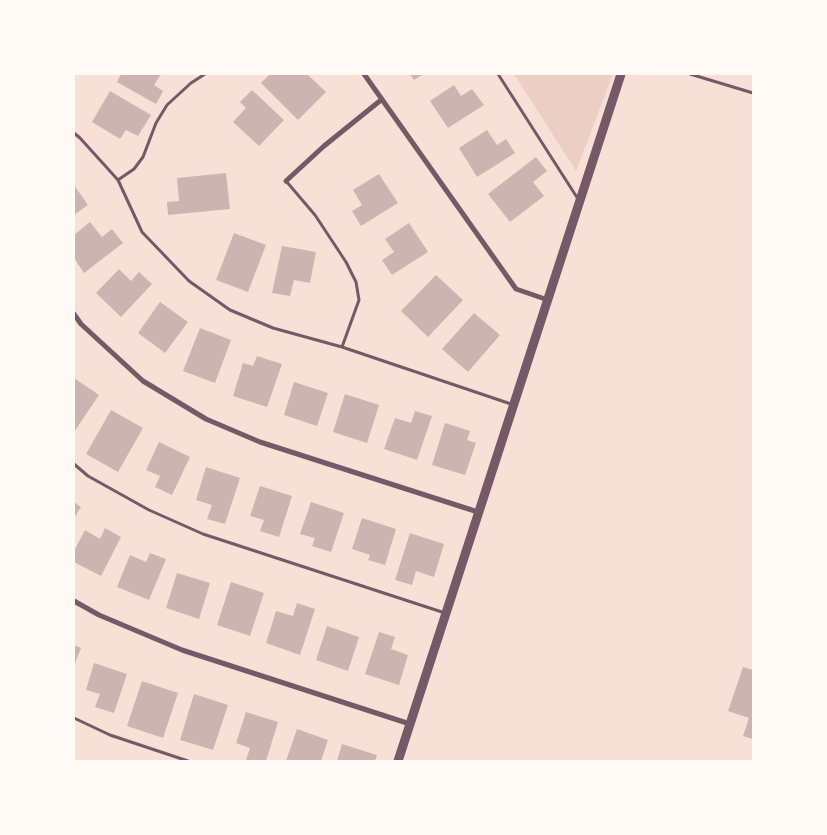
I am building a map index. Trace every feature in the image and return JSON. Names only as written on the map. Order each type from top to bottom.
[{"type":"street","points":[[364,74],[516,289],[548,300]]},
{"type":"street","points":[[398,761],[621,74]]},
{"type":"street","points":[[286,181],[324,146],[381,100]]},
{"type":"street","points":[[74,314],[81,324],[143,381],[206,419],[260,442],[478,512]]},
{"type":"street","points":[[74,601],[99,615],[182,650],[410,724]]},
{"type":"lane","points":[[118,180],[134,169],[143,157],[156,123],[167,105],[190,83],[205,74]]},
{"type":"lane","points":[[498,74],[580,202]]},
{"type":"lane","points":[[690,74],[753,93]]},
{"type":"lane","points":[[74,133],[118,180],[142,232],[189,281],[230,310],[273,328],[342,347],[514,405]]},
{"type":"lane","points":[[286,181],[315,215],[346,262],[356,282],[359,300],[342,347]]},
{"type":"lane","points":[[74,464],[88,476],[149,510],[203,534],[446,613]]},
{"type":"lane","points":[[74,718],[110,735],[188,761]]},
{"type":"shaded area","points":[[514,74],[613,74],[576,171]]},
{"type":"building","points":[[121,74],[161,74],[154,85],[163,91],[156,104],[117,82]]},
{"type":"building","points":[[270,74],[307,74],[326,92],[298,120],[261,83]]},
{"type":"building","points":[[410,74],[424,74],[414,80]]},
{"type":"building","points":[[454,85],[461,96],[472,89],[484,105],[448,128],[430,101]]},
{"type":"building","points":[[252,90],[284,120],[259,146],[233,122],[246,108],[240,102]]},
{"type":"building","points":[[110,91],[151,115],[138,136],[126,130],[120,139],[92,122]]},
{"type":"building","points":[[487,130],[497,145],[506,139],[515,153],[477,177],[459,148]]},
{"type":"building","points":[[536,157],[547,171],[533,182],[544,196],[510,222],[488,194]]},
{"type":"building","points":[[226,173],[230,209],[168,215],[167,202],[179,201],[177,178]]},
{"type":"building","points":[[379,174],[398,203],[361,226],[352,211],[362,205],[353,190]]},
{"type":"building","points":[[74,185],[88,205],[74,215]]},
{"type":"building","points":[[90,222],[102,237],[112,229],[123,243],[84,273],[74,258],[74,235]]},
{"type":"building","points":[[409,223],[428,252],[392,275],[382,260],[394,252],[385,239]]},
{"type":"building","points":[[234,233],[266,245],[248,292],[216,280]]},
{"type":"building","points":[[282,246],[316,252],[310,283],[294,280],[290,296],[272,293]]},
{"type":"building","points":[[119,269],[131,281],[139,272],[152,284],[121,317],[96,293]]},
{"type":"building","points":[[436,275],[463,300],[428,337],[401,311]]},
{"type":"building","points":[[160,302],[188,322],[165,353],[138,333]]},
{"type":"building","points":[[474,313],[500,335],[468,372],[442,349]]},
{"type":"building","points":[[200,328],[231,340],[215,383],[183,371]]},
{"type":"building","points":[[257,356],[282,364],[267,407],[233,396],[243,363],[253,366]]},
{"type":"building","points":[[74,378],[99,395],[74,432]]},
{"type":"building","points":[[294,382],[328,393],[317,426],[284,415]]},
{"type":"building","points":[[345,394],[379,405],[367,443],[333,432]]},
{"type":"building","points":[[111,410],[143,428],[118,472],[86,454]]},
{"type":"building","points":[[415,411],[432,416],[417,460],[384,449],[395,418],[411,423]]},
{"type":"building","points":[[445,423],[470,431],[467,440],[476,443],[465,475],[432,465]]},
{"type":"building","points":[[159,442],[190,457],[172,495],[155,487],[160,476],[146,470]]},
{"type":"building","points":[[206,467],[240,478],[225,524],[207,519],[212,505],[196,500]]},
{"type":"building","points":[[260,486],[292,496],[279,537],[260,531],[264,520],[250,516]]},
{"type":"building","points":[[74,502],[81,507],[74,518]]},
{"type":"building","points":[[311,502],[344,513],[331,552],[312,546],[315,538],[300,534]]},
{"type":"building","points":[[362,518],[396,529],[385,565],[368,560],[370,555],[352,549]]},
{"type":"building","points":[[105,528],[121,537],[101,576],[74,562],[74,551],[85,530],[100,539]]},
{"type":"building","points":[[410,533],[444,544],[434,577],[416,571],[412,585],[395,580]]},
{"type":"building","points":[[150,553],[166,559],[149,600],[117,587],[130,555],[146,562]]},
{"type":"building","points":[[177,573],[210,583],[199,619],[166,608]]},
{"type":"building","points":[[231,582],[264,593],[250,636],[217,625]]},
{"type":"building","points":[[297,603],[315,609],[300,655],[266,643],[276,611],[293,616]]},
{"type":"building","points":[[327,626],[359,637],[348,671],[316,660]]},
{"type":"building","points":[[379,632],[395,637],[391,649],[408,655],[399,685],[365,674]]},
{"type":"building","points":[[74,645],[81,648],[74,666]]},
{"type":"building","points":[[94,663],[127,674],[114,713],[95,707],[100,694],[86,690]]},
{"type":"building","points":[[743,667],[753,670],[753,739],[743,736],[749,718],[728,711]]},
{"type":"building","points":[[142,681],[178,693],[163,738],[127,726]]},
{"type":"building","points":[[194,694],[228,705],[213,750],[180,740]]},
{"type":"building","points":[[246,712],[278,722],[266,761],[246,760],[250,748],[236,743]]},
{"type":"building","points":[[297,729],[328,740],[321,761],[286,761]]},
{"type":"building","points":[[342,744],[377,755],[375,761],[337,761]]}]
